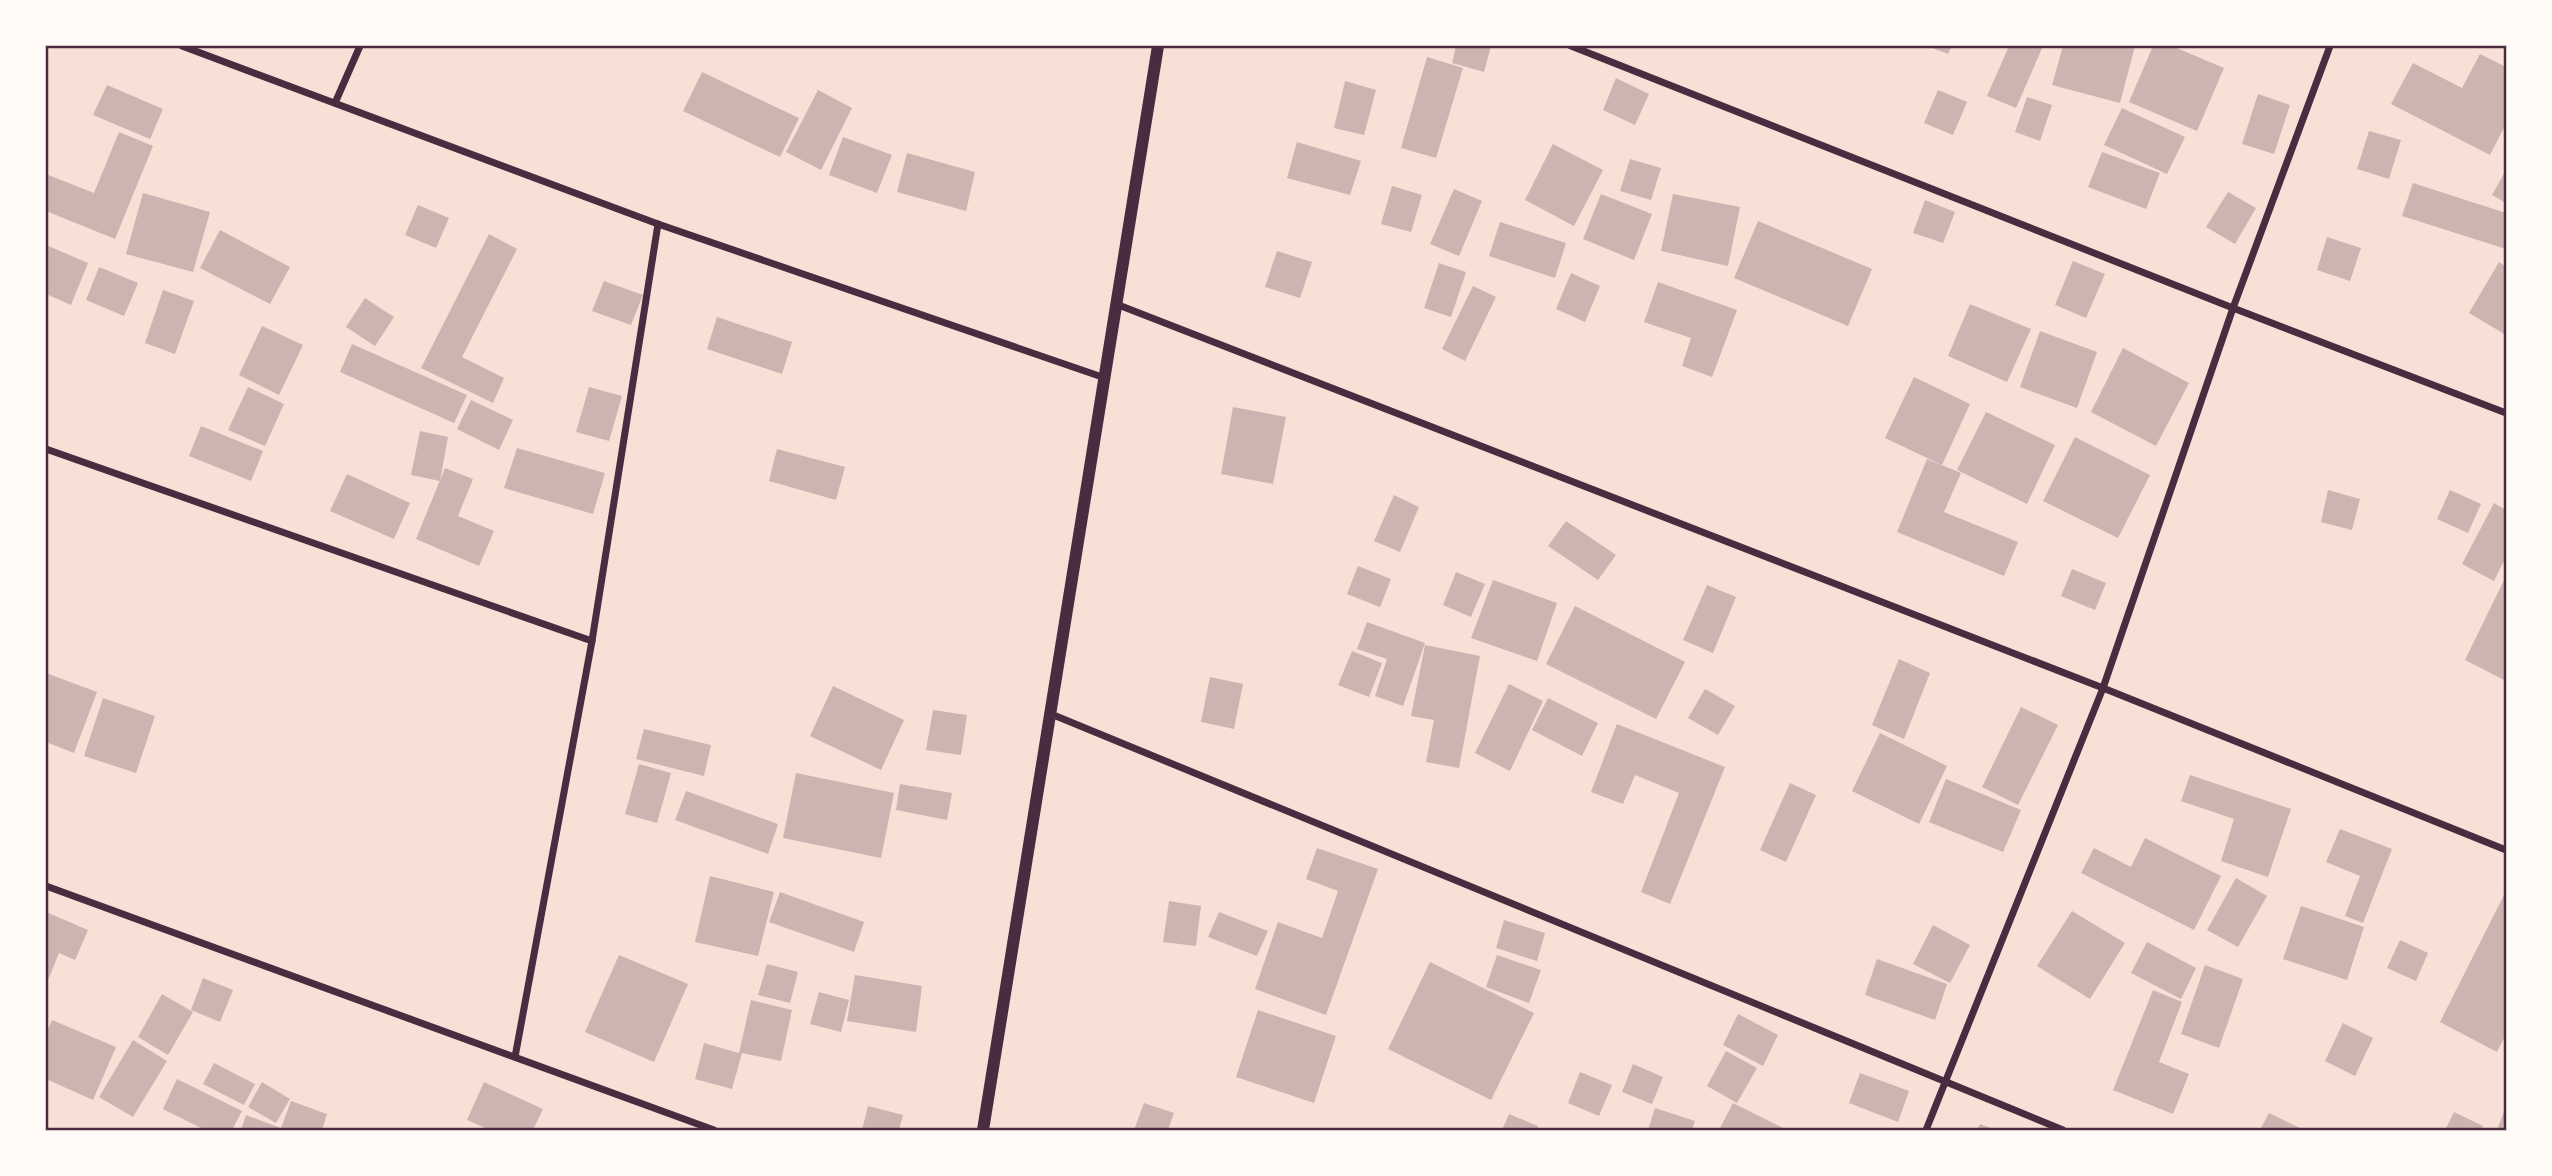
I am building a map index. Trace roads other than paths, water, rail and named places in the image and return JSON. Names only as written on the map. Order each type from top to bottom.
[{"type":"street","points":[[182,46],[657,224],[1105,378]]},
{"type":"street","points":[[335,103],[360,46]]},
{"type":"street","points":[[983,1130],[1157,46]]},
{"type":"street","points":[[1571,46],[2507,414]]},
{"type":"street","points":[[1926,1130],[2103,688],[2233,308],[2330,46]]},
{"type":"street","points":[[515,1057],[592,641],[657,224]]},
{"type":"street","points":[[1116,304],[2103,688],[2507,850]]},
{"type":"street","points":[[46,449],[592,641]]},
{"type":"street","points":[[1051,714],[2063,1130]]},
{"type":"street","points":[[46,886],[714,1130]]}]
